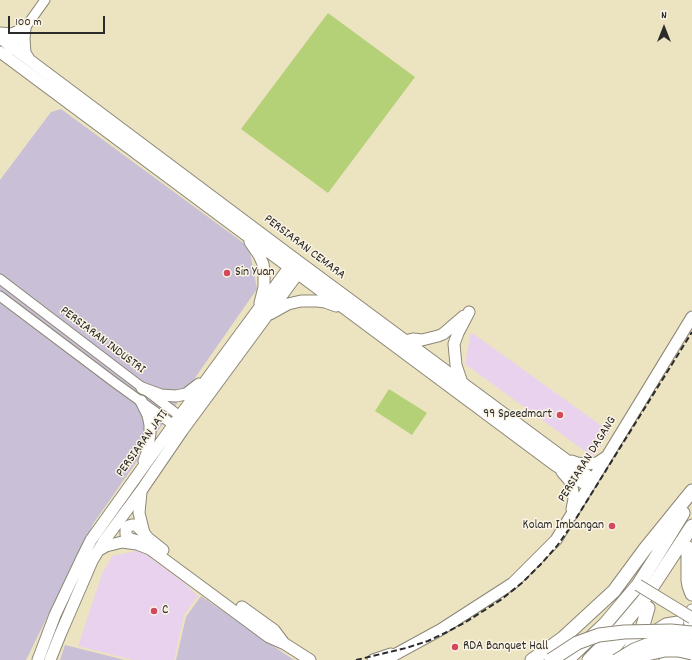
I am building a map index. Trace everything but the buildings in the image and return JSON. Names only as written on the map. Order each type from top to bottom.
[{"type":"highway","points":[[532,660],[563,638],[614,591],[645,549],[692,491]]},
{"type":"highway","points":[[567,660],[605,624],[640,582],[692,499]]},
{"type":"highway","points":[[589,660],[621,627],[643,601],[692,526]]},
{"type":"highway","points":[[690,545],[688,580],[692,594]]},
{"type":"highway","points":[[603,660],[648,608],[690,545]]},
{"type":"highway","points":[[627,660],[640,632],[648,608]]},
{"type":"highway","points":[[551,660],[577,643],[599,635],[631,632],[671,631],[692,626]]},
{"type":"highway","points":[[624,660],[640,632]]},
{"type":"highway","points":[[633,660],[642,655],[665,650],[678,650],[692,653]]},
{"type":"highway","points":[[666,660],[676,658],[687,660]]},
{"type":"main road","points":[[0,33],[12,34],[25,28]]},
{"type":"main road","points":[[25,28],[25,53],[29,59]]},
{"type":"main road","name":"PERSIARAN CEMARA","points":[[0,38],[296,266],[346,309],[590,482]]},
{"type":"main road","name":"PERSIARAN CEMARA","points":[[3,54],[241,232],[296,266],[405,341],[462,383],[559,461]]},
{"type":"main road","points":[[241,232],[259,255],[263,264],[265,278],[263,312],[301,301],[325,302],[346,309]]},
{"type":"main road","name":"PERSIARAN JATI","points":[[38,660],[55,615],[91,540],[140,471],[181,423],[296,266]]},
{"type":"main road","name":"PERSIARAN JATI","points":[[50,660],[96,554],[141,491],[209,376],[263,312]]},
{"type":"main road","points":[[405,341],[422,340],[443,334],[469,312],[454,344],[456,366],[462,383]]},
{"type":"main road","name":"PERSIARAN DAGANG","points":[[385,660],[440,630],[513,582],[556,540],[692,317]]},
{"type":"main road","points":[[142,388],[171,397],[186,394],[209,376]]},
{"type":"main road","points":[[140,471],[147,453],[150,433],[148,415],[141,401]]},
{"type":"main road","points":[[559,461],[586,464],[597,463],[607,456]]},
{"type":"main road","points":[[559,461],[572,487],[574,499],[569,517]]},
{"type":"main road","points":[[141,491],[139,513],[144,533]]},
{"type":"main road","points":[[285,644],[274,630],[161,549],[136,525],[129,526],[126,530],[127,537],[143,542],[150,549],[269,637],[285,644],[310,660]]},
{"type":"main road","points":[[96,554],[106,546],[122,542],[137,544],[150,549]]},
{"type":"main road","points":[[640,582],[692,610],[689,616],[692,626]]},
{"type":"main road","points":[[640,582],[692,626]]},
{"type":"main road","points":[[640,632],[659,621],[664,620],[692,626]]},
{"type":"main road","points":[[633,660],[658,628],[666,624],[678,622]]},
{"type":"main road","points":[[616,660],[634,649],[657,642],[682,642],[692,645]]},
{"type":"main road","points":[[373,660],[399,652]]},
{"type":"street","points":[[3,54],[12,46],[45,0]]},
{"type":"street","name":"PERSIARAN INDUSTRI","points":[[0,280],[142,388],[181,423]]},
{"type":"street","name":"PERSIARAN INDUSTRI","points":[[0,296],[141,401],[181,423]]},
{"type":"shaded area","points":[[61,109],[249,247],[257,289],[93,524],[26,660],[0,660],[0,180],[51,112]]},
{"type":"shaded area","points":[[471,332],[610,432],[593,457],[465,364]]},
{"type":"shaded area","points":[[140,550],[183,582],[198,596],[184,615],[174,660],[133,660],[78,646],[102,574],[112,556]]},
{"type":"shaded area","points":[[201,596],[294,660],[176,660],[186,617]]},
{"type":"shaded area","points":[[65,645],[125,660],[60,660]]},
{"type":"green space","points":[[328,13],[415,77],[328,193],[241,129]]},
{"type":"green space","points":[[389,389],[427,413],[412,435],[375,411]]},
{"type":"railway","points":[[356,660],[428,641],[464,623],[502,599],[523,582],[557,546],[572,525],[692,332]]},
{"type":"place","name":"Sin Yuan","points":[[227,273]]},
{"type":"place","name":"99 Speedmart","points":[[560,415]]},
{"type":"place","name":"Kolam Imbangan","points":[[612,526]]},
{"type":"place","name":"C","points":[[154,611]]},
{"type":"place","name":"RDA Banquet Hall","points":[[455,647]]}]
